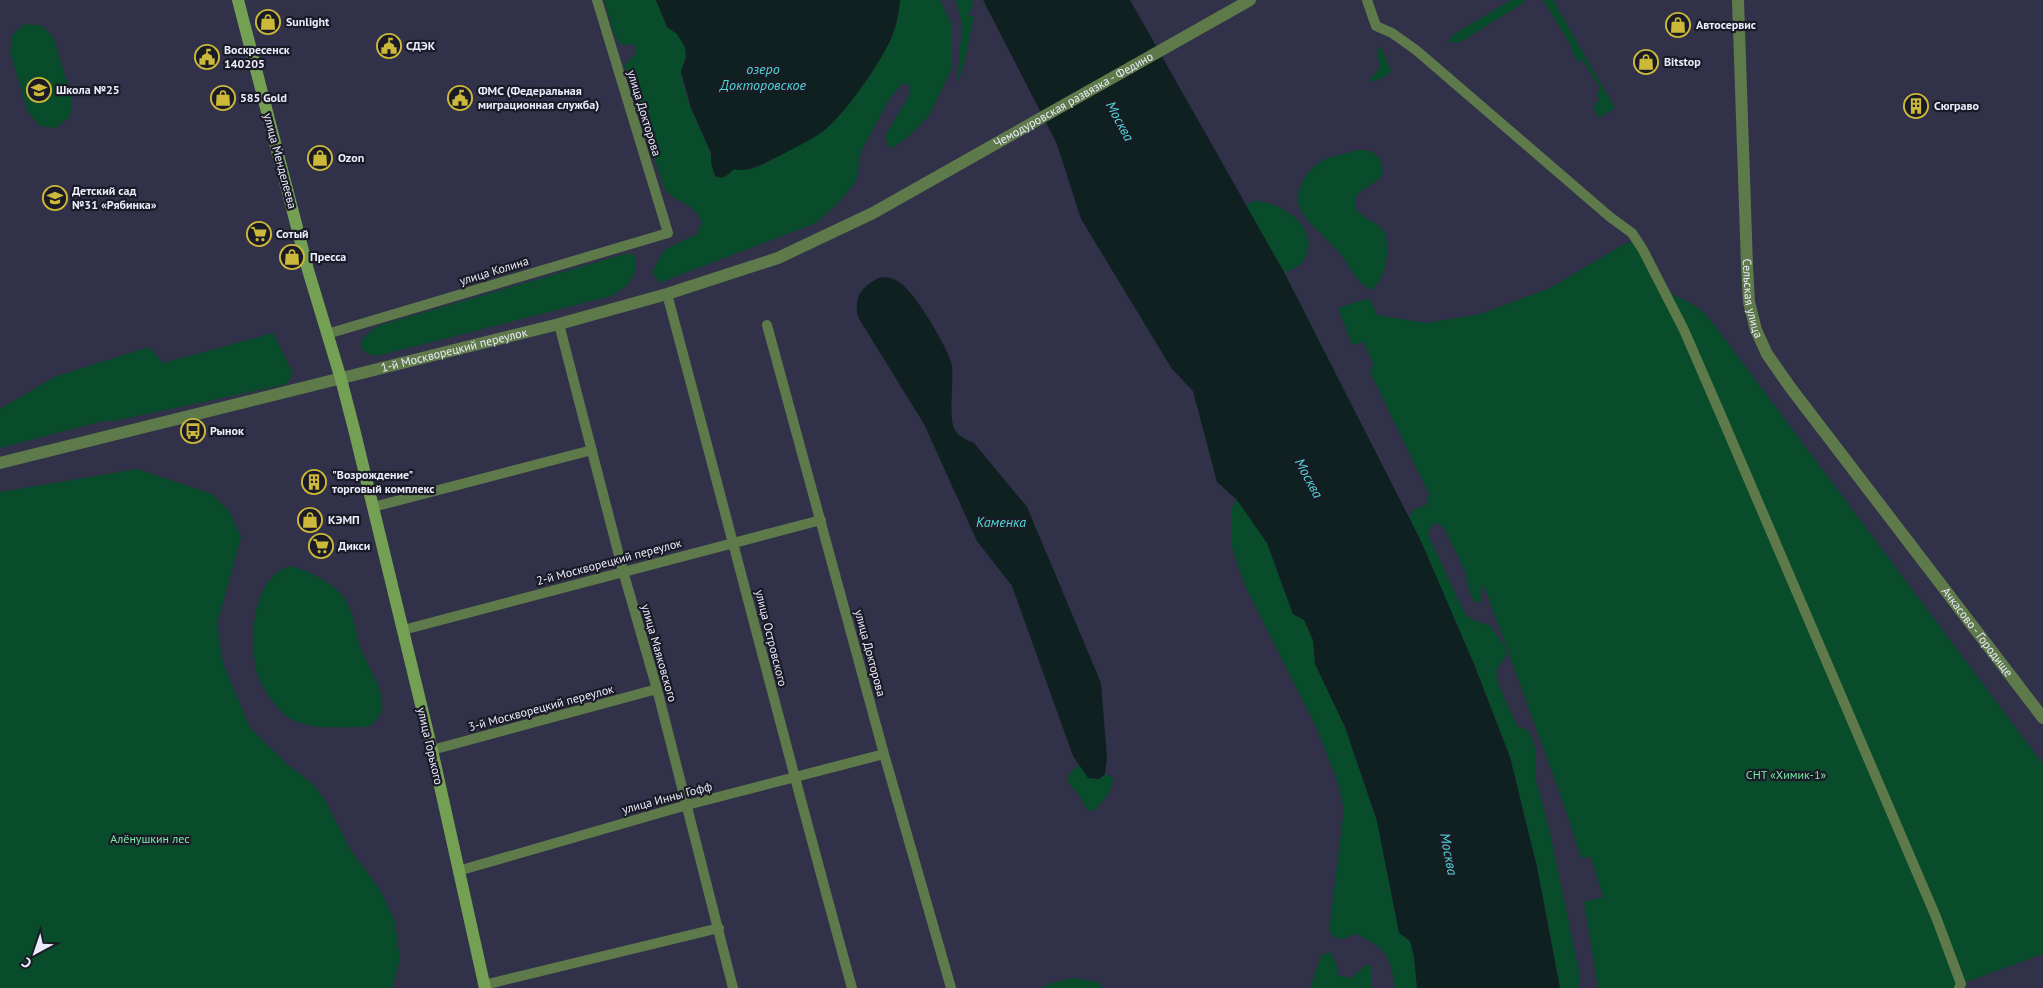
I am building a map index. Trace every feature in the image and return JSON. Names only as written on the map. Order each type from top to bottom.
[{"type":"main road","name":"улица Менделеева","points":[[238,0],[308,270],[341,378]]},
{"type":"main road","name":"улица Горького","points":[[341,378],[432,750],[484,987]]},
{"type":"street","name":"улица Докторова","points":[[597,0],[668,233]]},
{"type":"street","name":"Чемодуровская развязка - Федино","points":[[896,200],[1250,0]]},
{"type":"street","points":[[1367,0],[1376,26],[1392,33],[1416,50],[1610,217],[1632,233],[1643,250],[1684,330],[1728,431],[1936,917],[1958,973],[1961,984],[1959,988]]},
{"type":"street","name":"Сельская улица","points":[[1738,0],[1746,266],[1749,302],[1756,330],[1767,354],[1790,387],[1912,547]]},
{"type":"street","name":"1-й Москворецкий переулок","points":[[0,463],[559,324],[667,294],[778,258],[833,233],[896,200]]},
{"type":"street","name":"улица Колина","points":[[327,334],[668,233]]},
{"type":"street","name":"улица Островского","points":[[667,294],[793,778],[852,988]]},
{"type":"street","name":"улица Маяковского","points":[[559,324],[623,571],[657,689],[720,928],[733,988]]},
{"type":"street","name":"улица Докторова","points":[[766,325],[884,754],[951,988]]},
{"type":"street","points":[[373,507],[592,450]]},
{"type":"street","name":"2-й Москворецкий переулок","points":[[402,630],[821,520]]},
{"type":"street","name":"Ачкасово - Городище","points":[[1912,547],[2043,718]]},
{"type":"street","name":"3-й Москворецкий переулок","points":[[432,750],[657,689]]},
{"type":"street","name":"улица Инны Гофф","points":[[458,871],[687,805],[884,754]]},
{"type":"street","name":"улица Горького","points":[[484,987],[720,928]]},
{"type":"green space","points":[[604,0],[656,0],[663,14],[680,37],[686,52],[682,71],[683,84],[710,153],[715,175],[719,178],[734,169],[758,167],[777,157],[839,115],[866,79],[898,16],[900,0],[940,0],[951,22],[951,70],[929,116],[906,139],[892,148],[889,147],[885,136],[910,94],[909,84],[901,85],[890,98],[861,151],[856,182],[838,203],[816,223],[659,283],[652,272],[664,250],[697,234],[702,222],[693,210],[673,197],[664,188],[624,65],[635,55],[636,47],[632,44],[621,45],[614,34]]},
{"type":"green space","points":[[956,0],[972,0],[973,5],[968,16],[974,16],[965,60],[957,85],[962,25]]},
{"type":"green space","points":[[1511,0],[1526,0],[1459,43],[1447,42],[1452,38],[1451,36]]},
{"type":"green space","points":[[1543,0],[1553,0],[1615,108],[1599,118],[1593,107],[1599,100],[1597,93],[1600,88],[1583,60],[1579,62],[1575,58],[1569,42]]},
{"type":"green space","points":[[25,24],[43,26],[54,39],[72,99],[70,117],[56,128],[39,126],[28,112],[10,52],[12,35]]},
{"type":"green space","points":[[1379,47],[1381,47],[1391,71],[1387,76],[1371,82],[1370,79],[1380,68],[1377,52]]},
{"type":"green space","points":[[1357,150],[1376,154],[1383,169],[1378,180],[1360,192],[1356,198],[1355,205],[1362,215],[1383,230],[1386,236],[1387,253],[1384,271],[1376,286],[1371,290],[1360,282],[1337,250],[1301,211],[1298,204],[1301,183],[1315,166],[1328,158]]},
{"type":"green space","points":[[1254,201],[1274,205],[1294,217],[1301,224],[1309,243],[1306,257],[1299,266],[1284,272],[1245,206]]},
{"type":"green space","name":"СНТ «Химик-1»","points":[[1637,240],[1663,289],[1697,307],[1706,314],[2043,764],[2043,954],[1961,984],[1959,988],[1598,988],[1584,902],[1603,897],[1591,857],[1581,858],[1564,805],[1483,583],[1481,601],[1475,603],[1469,591],[1465,571],[1444,528],[1435,523],[1430,528],[1428,535],[1465,614],[1475,621],[1491,626],[1504,645],[1507,654],[1496,671],[1499,686],[1517,726],[1529,731],[1536,750],[1535,777],[1549,828],[1580,976],[1578,988],[1560,988],[1537,867],[1510,757],[1474,664],[1409,517],[1413,510],[1426,505],[1429,494],[1370,372],[1372,365],[1374,365],[1363,342],[1352,345],[1338,308],[1369,298],[1377,315],[1426,323],[1481,314],[1550,288],[1624,244]]},
{"type":"green space","points":[[625,254],[634,254],[636,261],[632,280],[623,289],[611,296],[377,356],[362,349],[362,340],[371,331],[384,324]]},
{"type":"green space","points":[[273,333],[293,373],[287,384],[114,421],[103,421],[0,448],[0,409],[54,377],[149,347],[163,363]]},
{"type":"green space","name":"Алёнушкин лес","points":[[137,469],[212,494],[230,512],[241,538],[217,624],[223,663],[250,728],[286,763],[313,784],[326,802],[350,849],[381,891],[395,922],[400,960],[392,988],[0,988],[0,492]]},
{"type":"green space","points":[[1237,500],[1267,543],[1293,614],[1304,620],[1313,640],[1315,664],[1345,727],[1377,821],[1399,932],[1410,941],[1414,957],[1417,988],[1395,988],[1388,960],[1385,954],[1374,944],[1356,934],[1343,939],[1333,937],[1329,930],[1344,809],[1337,780],[1316,727],[1246,588],[1232,548],[1232,507]]},
{"type":"green space","points":[[291,566],[330,584],[341,594],[349,606],[362,652],[381,693],[382,709],[380,715],[368,727],[326,727],[295,721],[286,716],[277,707],[260,681],[256,669],[253,644],[253,630],[258,604],[262,592],[269,581],[277,572]]},
{"type":"green space","points":[[1079,765],[1088,778],[1099,779],[1105,774],[1113,778],[1109,793],[1092,812],[1086,808],[1068,782],[1069,775]]},
{"type":"green space","points":[[1330,952],[1336,962],[1338,975],[1351,978],[1367,964],[1372,968],[1372,988],[1310,988],[1321,955]]},
{"type":"green space","points":[[1073,978],[1098,982],[1103,988],[1042,988],[1049,984]]},
{"type":"water","name":"озеро Докторовское","points":[[656,0],[900,0],[896,26],[885,51],[860,90],[830,125],[821,133],[762,164],[751,169],[734,169],[721,177],[715,176],[711,162],[711,153],[691,108],[681,72],[686,57],[685,47],[677,34],[667,27]]},
{"type":"water","name":"Москва","points":[[983,0],[1130,0],[1284,272],[1421,541],[1474,664],[1510,757],[1537,867],[1560,988],[1417,988],[1414,957],[1410,941],[1399,933],[1377,821],[1345,727],[1315,664],[1313,640],[1304,620],[1293,614],[1267,543],[1237,500],[1217,482],[1193,391],[1172,369],[1081,219],[1057,144]]},
{"type":"water","name":"Каменка","points":[[881,277],[897,281],[911,293],[932,325],[950,358],[952,366],[952,418],[955,430],[961,436],[974,443],[1027,507],[1101,683],[1107,758],[1105,774],[1099,779],[1088,778],[1073,756],[1012,586],[977,541],[924,424],[858,317],[858,297],[864,288]]},
{"type":"place","name":"Sunlight","points":[[268,22]]},
{"type":"place","name":"Автосервис","points":[[1678,25]]},
{"type":"place","name":"СДЭК","points":[[389,46]]},
{"type":"place","name":"Воскресенск 140205","points":[[207,57]]},
{"type":"place","name":"Bitstop","points":[[1646,62]]},
{"type":"place","name":"Школа №25","points":[[39,90]]},
{"type":"place","name":"585 Gold","points":[[223,98]]},
{"type":"place","name":"ФМС (Федеральная миграционная служба)","points":[[460,98]]},
{"type":"place","name":"Сюграво","points":[[1916,106]]},
{"type":"place","name":"Ozon","points":[[320,158]]},
{"type":"place","name":"Детский сад №31 «Рябинка»","points":[[55,198]]},
{"type":"place","name":"Сотый","points":[[259,234]]},
{"type":"place","name":"Пресса","points":[[292,257]]},
{"type":"place","name":"Рынок","points":[[193,431]]},
{"type":"place","name":"\"Возрождение\" торговый комплекс","points":[[314,482]]},
{"type":"place","name":"КЭМП","points":[[310,520]]},
{"type":"place","name":"Дикси","points":[[321,546]]}]
